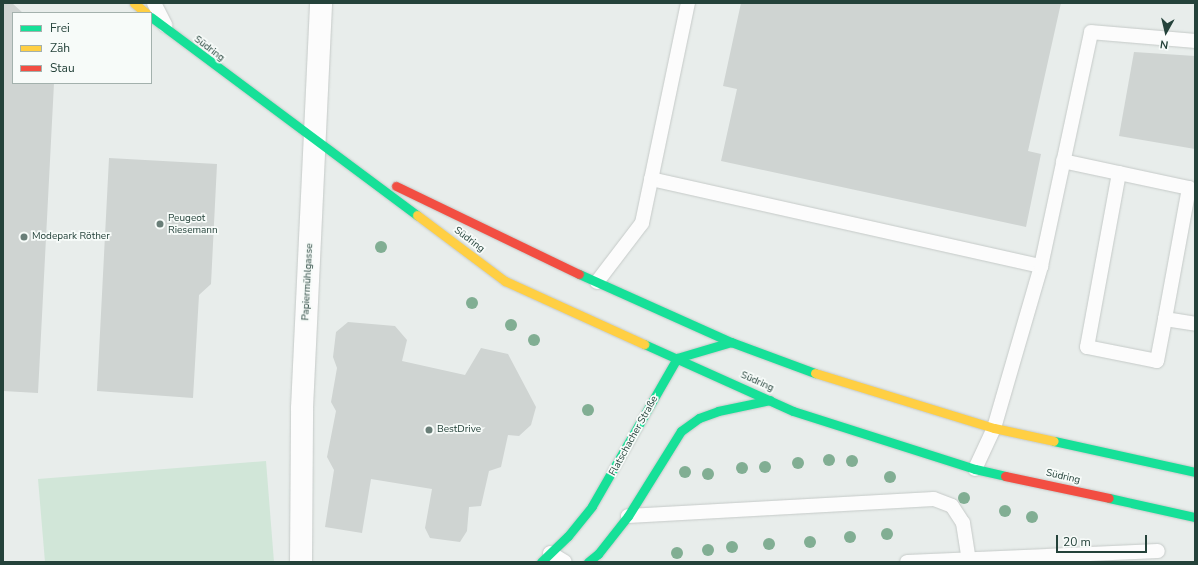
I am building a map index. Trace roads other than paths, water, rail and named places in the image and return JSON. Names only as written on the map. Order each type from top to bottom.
[{"type":"main road","points":[[134,3],[145,12]]},
{"type":"main road","name":"Südring","points":[[152,18],[316,142],[353,166],[505,281],[793,411],[975,468],[1195,517]]},
{"type":"main road","name":"Südring","points":[[353,166],[597,282],[731,342],[829,378],[994,428],[1195,472]]},
{"type":"main road","points":[[677,358],[731,342]]},
{"type":"main road","name":"Flatschacher Straße","points":[[545,558],[568,536],[592,506],[677,358]]},
{"type":"main road","points":[[588,562],[598,554],[628,516],[682,431],[699,418],[718,411],[770,400]]},
{"type":"street","name":"Papiermühlgasse","points":[[301,562],[302,408],[316,142],[321,3]]},
{"type":"lane","points":[[154,3],[169,32]]},
{"type":"lane","points":[[597,282],[642,223],[688,3]]},
{"type":"lane","points":[[975,468],[994,428],[1041,266],[1091,32],[1195,41]]},
{"type":"lane","points":[[1063,161],[1120,173],[1190,188],[1157,361],[1087,347],[1120,173]]},
{"type":"lane","points":[[651,179],[1041,266]]},
{"type":"lane","points":[[1165,319],[1195,324]]},
{"type":"lane","points":[[628,516],[934,499],[952,506],[963,523],[969,559]]},
{"type":"lane","points":[[907,562],[1158,551]]},
{"type":"lane","name":"Flatschacher Straße","points":[[545,558],[565,562]]},
{"type":"place","name":"Peugeot Riesemann","points":[[160,224]]},
{"type":"place","name":"Modepark Röther","points":[[24,237]]},
{"type":"place","name":"BestDrive","points":[[429,430]]}]
